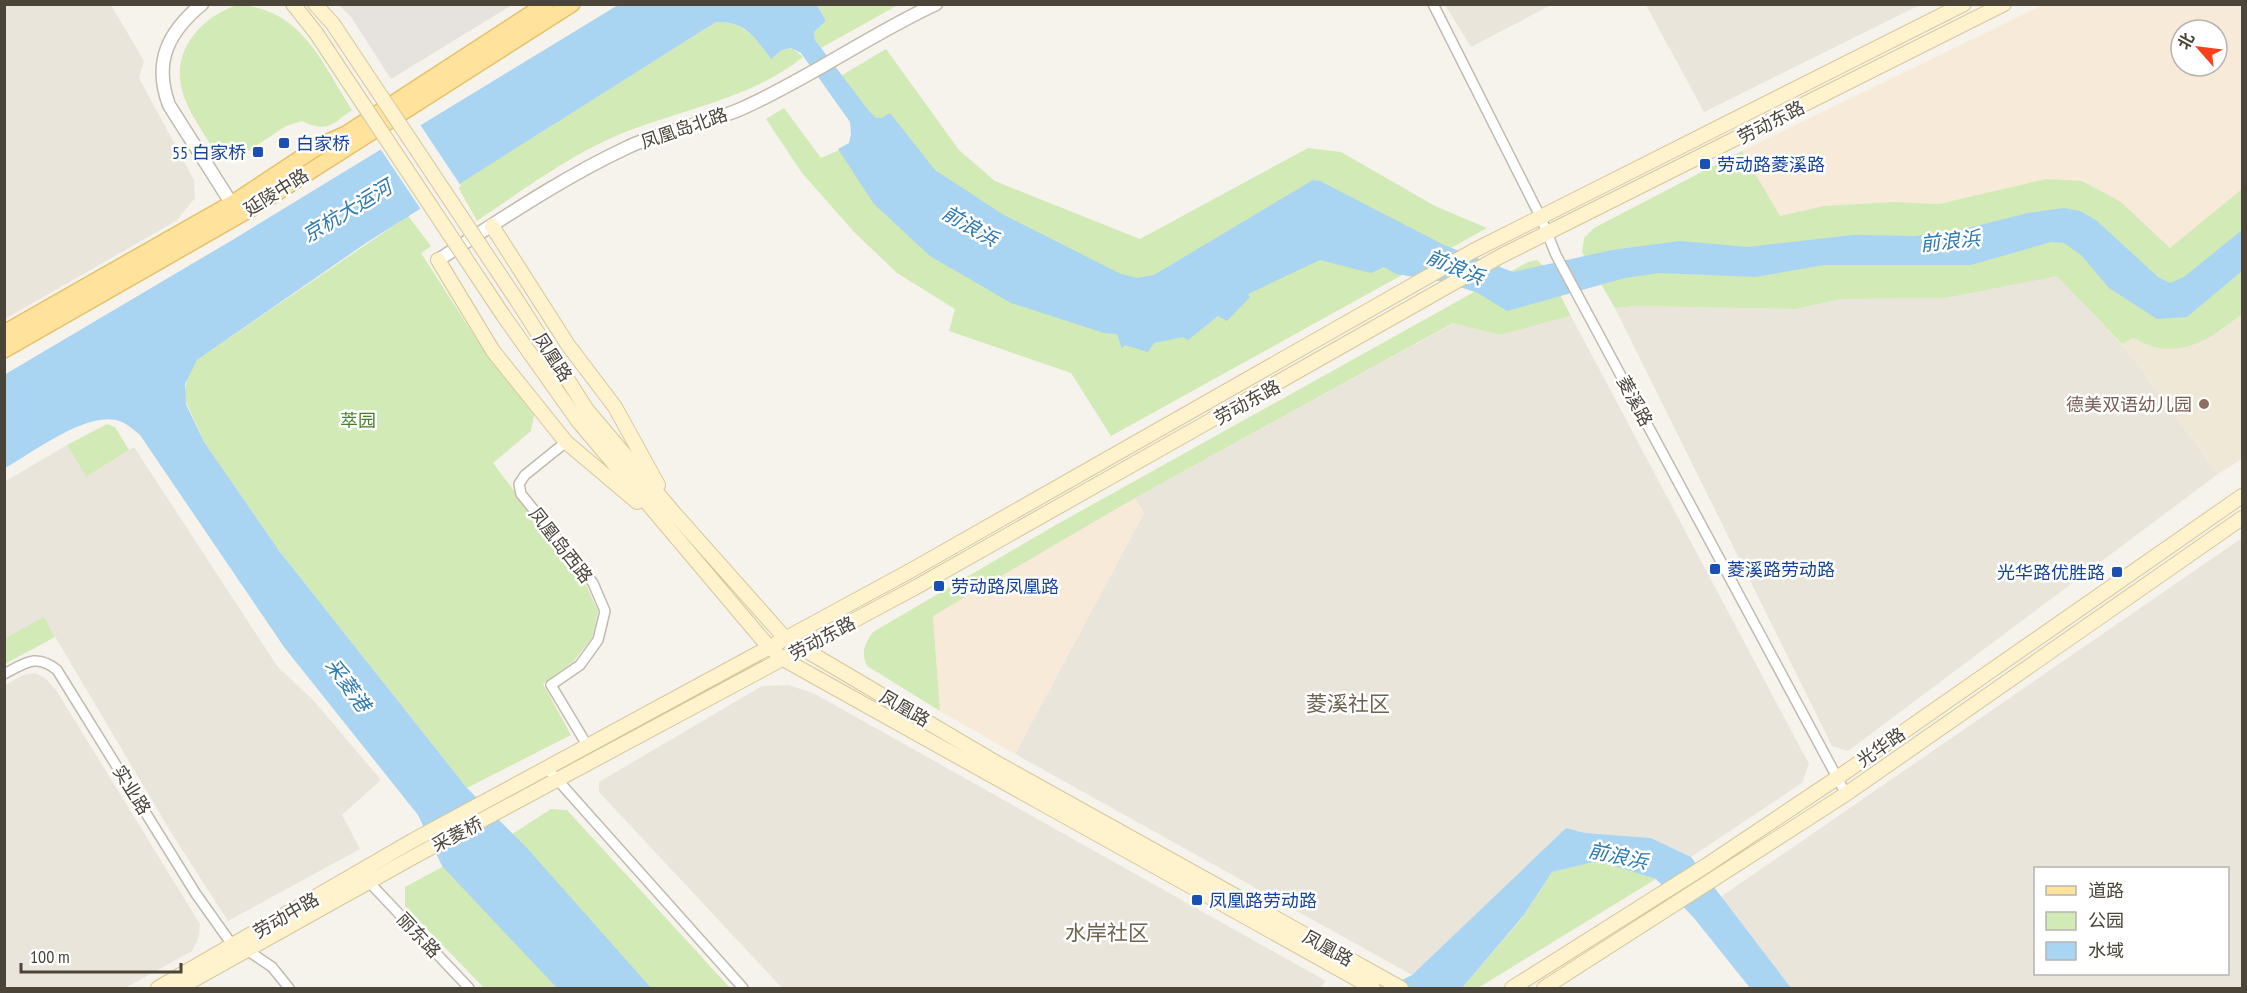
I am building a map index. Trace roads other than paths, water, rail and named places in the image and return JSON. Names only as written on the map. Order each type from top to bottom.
[{"type":"main road","name":"凤凰路","points":[[293,4],[316,33],[502,315],[578,421],[768,646],[783,659],[1372,988]]},
{"type":"main road","name":"凤凰路","points":[[315,4],[333,24],[587,410],[674,513],[785,638],[1004,767],[1401,988]]},
{"type":"main road","name":"延陵中路","points":[[4,333],[235,206],[319,146],[346,134],[546,4]]},
{"type":"main road","name":"延陵中路","points":[[4,350],[235,206],[572,4]]},
{"type":"main road","name":"劳动东路","points":[[489,798],[910,571],[1473,251],[1965,4]]},
{"type":"main road","name":"劳动东路","points":[[497,813],[948,570],[1501,256],[1547,235],[2004,4]]},
{"type":"main road","points":[[492,226],[568,345],[615,407],[674,513]]},
{"type":"main road","points":[[438,260],[493,351],[566,442],[663,524]]},
{"type":"main road","name":"光华路","points":[[1512,988],[1707,865],[1837,778],[2242,496]]},
{"type":"main road","name":"光华路","points":[[1544,988],[1666,912],[1846,794],[2242,518]]},
{"type":"main road","name":"采菱桥","points":[[412,841],[489,798]]},
{"type":"main road","name":"采菱桥","points":[[417,855],[497,813]]},
{"type":"main road","name":"劳动中路","points":[[158,988],[412,841]]},
{"type":"main road","name":"劳动中路","points":[[179,988],[417,855]]},
{"type":"street","points":[[202,4],[182,21],[169,44],[163,58],[163,88],[169,105],[235,206]]},
{"type":"street","points":[[212,4],[187,27],[168,64],[167,82],[172,100],[235,206]]},
{"type":"street","name":"凤凰岛北路","points":[[438,260],[528,201],[627,147],[741,109],[814,72],[903,19],[936,4]]},
{"type":"street","name":"菱溪路","points":[[1433,4],[1541,218],[1556,255],[1846,794]]},
{"type":"street","name":"凤凰岛西路","points":[[566,442],[525,475],[519,484],[521,494],[593,583],[605,611],[598,640],[580,666],[551,685],[587,745]]},
{"type":"street","name":"实业路","points":[[4,674],[29,660],[39,659],[57,670],[196,894],[233,946]]},
{"type":"street","points":[[546,767],[743,988]]},
{"type":"street","name":"丽东路","points":[[369,882],[469,988]]},
{"type":"street","points":[[233,946],[247,950],[272,967],[289,988]]},
{"type":"water","points":[[618,5],[817,5],[826,21],[814,32],[815,40],[869,111],[876,118],[882,118],[890,113],[935,170],[1002,214],[1121,274],[1137,278],[1154,275],[1313,180],[1320,181],[1444,245],[1513,272],[1612,250],[1680,241],[1748,247],[1853,235],[1915,236],[1960,230],[2028,213],[2064,208],[2080,211],[2097,221],[2158,277],[2170,283],[2184,277],[2242,230],[2242,271],[2187,317],[2157,319],[2109,288],[2081,255],[2064,243],[2051,242],[1971,265],[1824,265],[1755,277],[1659,273],[1625,278],[1507,311],[1478,293],[1445,282],[1396,274],[1384,267],[1371,273],[1320,260],[1248,294],[1250,297],[1227,321],[1218,316],[1188,340],[1183,337],[1154,343],[1148,352],[1125,345],[1122,349],[1117,334],[1104,333],[1011,303],[930,256],[874,204],[838,149],[849,143],[850,122],[801,53],[791,48],[782,50],[771,59],[749,32],[735,24],[716,22],[366,243],[197,360],[185,384],[186,404],[204,442],[280,552],[467,788],[526,847],[651,988],[557,988],[442,866],[418,815],[284,647],[140,435],[126,424],[116,420],[103,419],[89,422],[59,436],[5,468],[4,375],[234,239]]},
{"type":"water","name":"前浪浜","points":[[1566,828],[1585,833],[1651,838],[1691,857],[1791,988],[1750,988],[1694,918],[1656,879],[1598,861],[1552,872],[1524,915],[1462,988],[1386,988],[1412,975]]},
{"type":"place","name":"白家桥","points":[[284,143]]},
{"type":"place","name":"55 白家桥","points":[[258,152]]},
{"type":"place","name":"劳动路菱溪路","points":[[1705,164]]},
{"type":"place","name":"德美双语幼儿园","points":[[2204,404]]},
{"type":"place","name":"菱溪路劳动路","points":[[1715,569]]},
{"type":"place","name":"光华路优胜路","points":[[2117,572]]},
{"type":"place","name":"劳动路凤凰路","points":[[939,586]]},
{"type":"place","name":"凤凰路劳动路","points":[[1197,900]]},
{"type":"district","name":"菱溪社区","points":[[1348,703]]},
{"type":"district","name":"水岸社区","points":[[1107,932]]},
{"type":"water label","name":"京杭大运河","points":[[347,211]]},
{"type":"water label","name":"采菱港","points":[[348,685]]},
{"type":"park label","name":"萃园","points":[[358,420]]}]
